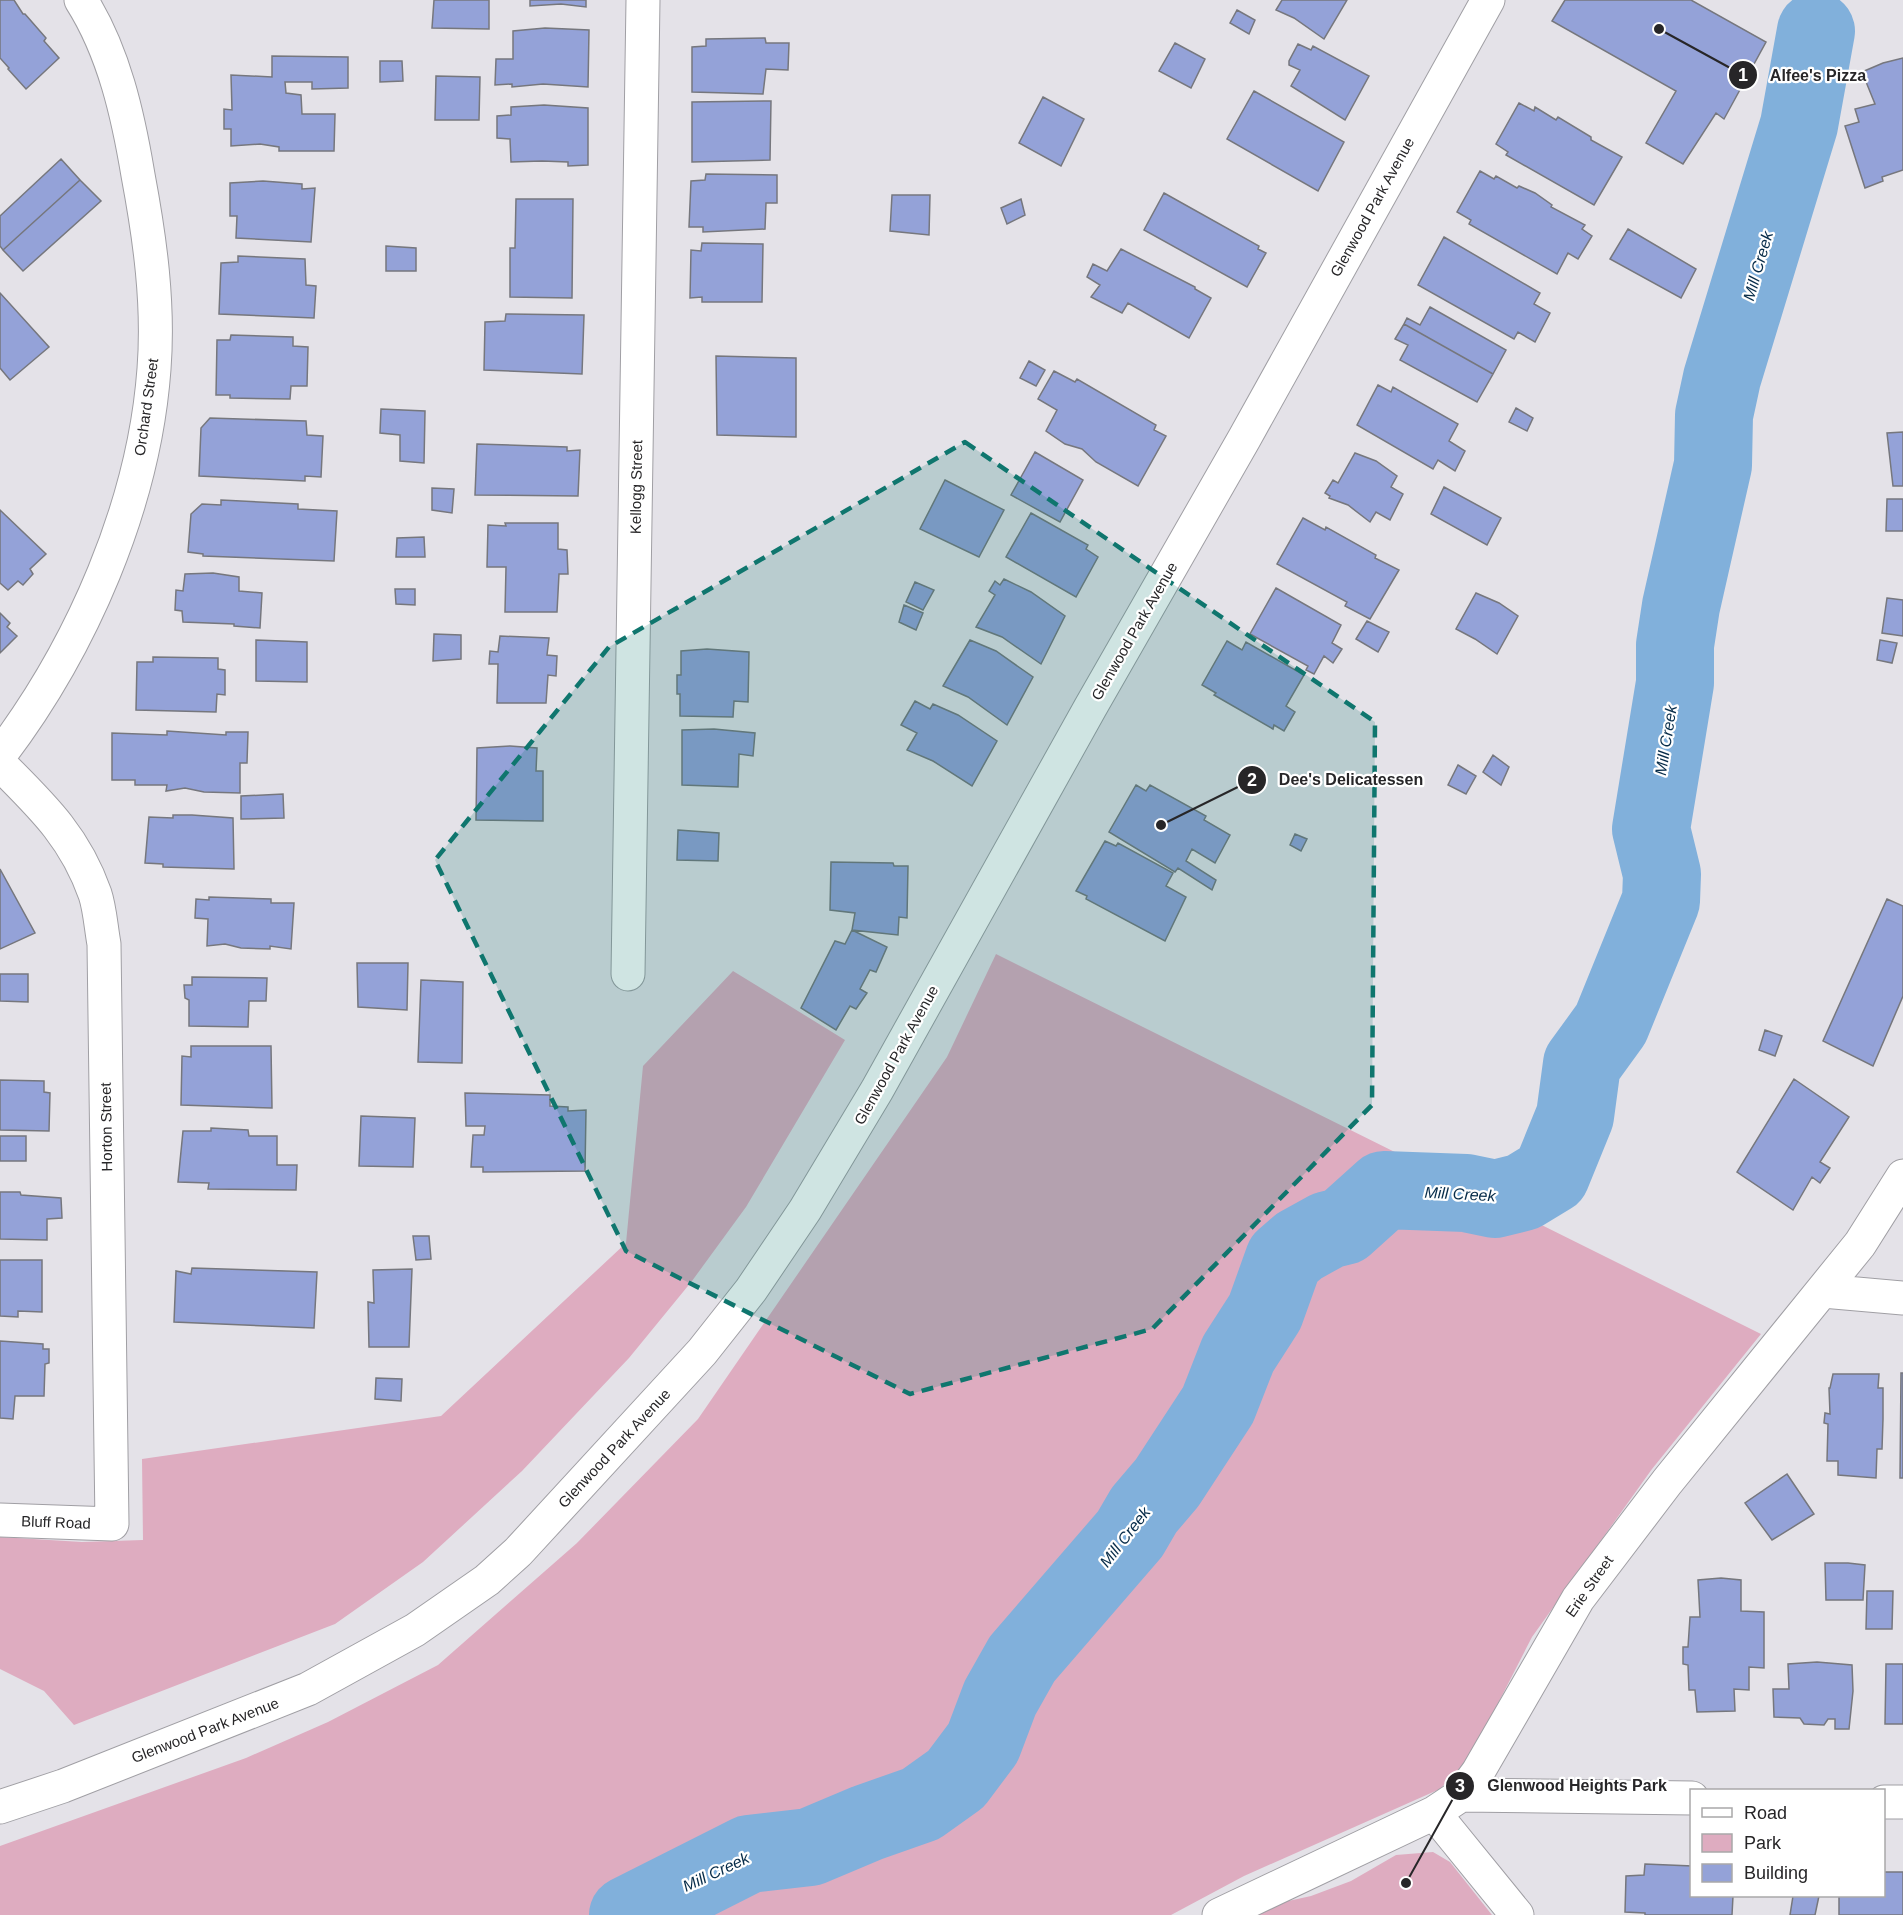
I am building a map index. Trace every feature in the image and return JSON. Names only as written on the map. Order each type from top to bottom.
[{"type":"street","name":"Orchard Street","points":[[0,755],[25,722],[52,678],[82,623],[108,561],[129,500],[145,432],[154,369],[155,306],[150,239],[130,129],[106,48],[81,0]]},
{"type":"street","name":"Kellogg Street","points":[[628,974],[643,0]]},
{"type":"street","name":"Glenwood Park Avenue","points":[[0,1807],[63,1786],[308,1689],[416,1630],[487,1580],[518,1552],[702,1352],[771,1262],[806,1210],[850,1137],[1095,698],[1249,430],[1488,0]]},
{"type":"street","name":"Horton Street","points":[[0,764],[44,807],[64,832],[82,862],[96,896],[104,944],[112,1524]]},
{"type":"street","name":"Erie Street","points":[[1219,1915],[1434,1813],[1461,1795],[1478,1772],[1578,1599],[1667,1482],[1860,1244],[1903,1176]]},
{"type":"street","points":[[1823,1291],[1903,1298]]},
{"type":"street","name":"Bluff Road","points":[[0,1520],[112,1524]]},
{"type":"street","points":[[1461,1795],[1690,1798]]},
{"type":"street","points":[[1885,1802],[1903,1802]]},
{"type":"street","points":[[1434,1813],[1517,1915]]},
{"type":"highlighted area","points":[[965,442],[1375,722],[1372,1105],[1152,1329],[910,1394],[626,1251],[435,860],[609,647]]},
{"type":"green space","points":[[996,954],[1761,1334],[1652,1469],[1532,1637],[1471,1756],[1440,1789],[1244,1876],[1171,1915],[0,1915],[0,1846],[246,1758],[328,1722],[438,1665],[577,1543],[698,1419],[947,1057]]},
{"type":"green space","points":[[733,971],[845,1040],[746,1207],[692,1281],[629,1358],[522,1471],[423,1562],[335,1624],[74,1725],[44,1691],[0,1669],[0,1537],[82,1542],[143,1540],[142,1459],[441,1416],[626,1243],[643,1066]]},
{"type":"green space","points":[[1433,1852],[1450,1862],[1492,1915],[1259,1915],[1265,1906],[1311,1896],[1351,1881],[1396,1855]]},
{"type":"building","points":[[0,0],[14,0],[23,14],[46,38],[44,41],[59,58],[26,89],[0,58]]},
{"type":"building","points":[[434,0],[489,0],[489,29],[432,28]]},
{"type":"building","points":[[530,0],[586,0],[586,7],[561,4],[530,6]]},
{"type":"building","points":[[1282,0],[1347,0],[1324,39],[1294,18],[1276,10]]},
{"type":"building","points":[[1565,0],[1691,0],[1766,42],[1724,119],[1716,113],[1683,164],[1646,143],[1676,91],[1552,21]]},
{"type":"building","points":[[1237,10],[1255,20],[1249,34],[1230,23]]},
{"type":"building","points":[[545,28],[589,30],[588,87],[543,84],[512,87],[512,84],[495,85],[496,59],[513,59],[513,31]]},
{"type":"building","points":[[765,38],[766,43],[789,43],[788,70],[766,69],[763,94],[692,92],[692,47],[706,46],[706,39]]},
{"type":"building","points":[[1175,43],[1205,59],[1191,88],[1159,71]]},
{"type":"building","points":[[1298,44],[1311,50],[1313,46],[1369,76],[1345,120],[1291,86],[1300,70],[1289,65]]},
{"type":"building","points":[[272,56],[348,57],[348,88],[312,89],[312,82],[285,82],[286,93],[301,95],[302,114],[335,114],[334,151],[279,151],[279,147],[260,144],[231,146],[231,129],[224,129],[224,109],[232,110],[231,75],[272,77]]},
{"type":"building","points":[[1903,58],[1903,170],[1882,177],[1883,181],[1865,188],[1845,126],[1859,122],[1855,109],[1875,104],[1862,72]]},
{"type":"building","points":[[380,61],[402,61],[403,81],[380,82]]},
{"type":"building","points":[[436,76],[480,77],[479,120],[435,120]]},
{"type":"building","points":[[1254,91],[1344,142],[1318,191],[1227,139]]},
{"type":"building","points":[[1043,97],[1084,119],[1061,166],[1019,143]]},
{"type":"building","points":[[771,101],[770,160],[692,162],[692,102]]},
{"type":"building","points":[[1519,103],[1534,111],[1535,107],[1556,120],[1558,117],[1591,137],[1591,140],[1622,157],[1594,205],[1506,155],[1508,152],[1496,144]]},
{"type":"building","points":[[544,105],[588,108],[588,165],[568,166],[568,162],[511,162],[510,139],[497,138],[497,116],[511,115],[511,107]]},
{"type":"building","points":[[61,159],[80,180],[3,250],[0,246],[0,216]]},
{"type":"building","points":[[1480,171],[1494,179],[1496,176],[1517,188],[1519,186],[1535,193],[1552,205],[1551,207],[1585,225],[1582,229],[1592,236],[1578,259],[1568,253],[1557,274],[1469,224],[1471,220],[1457,212]]},
{"type":"building","points":[[706,174],[777,175],[777,203],[766,203],[765,229],[703,232],[703,227],[689,227],[691,181],[705,180]]},
{"type":"building","points":[[80,180],[101,201],[23,271],[3,250]]},
{"type":"building","points":[[263,181],[302,184],[302,189],[315,188],[311,242],[236,238],[237,216],[230,216],[230,183]]},
{"type":"building","points":[[1164,193],[1259,246],[1258,249],[1266,253],[1247,287],[1144,230]]},
{"type":"building","points":[[892,195],[930,195],[929,235],[890,231]]},
{"type":"building","points":[[516,199],[573,199],[572,298],[510,297],[510,248],[515,248]]},
{"type":"building","points":[[1021,199],[1025,215],[1007,224],[1001,208]]},
{"type":"building","points":[[1628,229],[1696,269],[1681,298],[1610,259]]},
{"type":"building","points":[[1444,237],[1540,293],[1534,304],[1550,313],[1535,342],[1518,332],[1514,339],[1418,285]]},
{"type":"building","points":[[702,243],[763,244],[762,302],[702,302],[702,297],[690,298],[691,250],[701,251]]},
{"type":"building","points":[[386,246],[416,248],[416,271],[386,271]]},
{"type":"building","points":[[1121,249],[1195,287],[1211,298],[1189,338],[1128,303],[1122,313],[1091,297],[1100,285],[1087,277],[1093,264],[1107,271]]},
{"type":"building","points":[[238,256],[305,259],[306,285],[316,286],[314,318],[219,314],[221,263],[238,262]]},
{"type":"building","points":[[0,293],[49,347],[10,380],[0,368]]},
{"type":"building","points":[[1430,307],[1506,350],[1493,374],[1404,324],[1407,318],[1420,325]]},
{"type":"building","points":[[506,314],[584,315],[582,374],[484,370],[485,322],[505,321]]},
{"type":"building","points":[[1404,324],[1493,374],[1477,402],[1400,360],[1408,345],[1395,339]]},
{"type":"building","points":[[231,335],[293,337],[293,346],[308,347],[307,386],[291,386],[290,399],[230,398],[230,395],[216,395],[217,340],[230,340]]},
{"type":"building","points":[[716,356],[796,358],[796,437],[717,435]]},
{"type":"building","points":[[1029,361],[1045,370],[1036,386],[1020,378]]},
{"type":"building","points":[[1054,371],[1075,382],[1077,379],[1156,425],[1154,430],[1166,436],[1138,486],[1096,462],[1082,449],[1065,444],[1046,431],[1057,410],[1038,399]]},
{"type":"building","points":[[1378,385],[1391,392],[1393,387],[1458,424],[1449,441],[1465,451],[1455,471],[1438,460],[1433,469],[1357,425]]},
{"type":"building","points":[[1516,408],[1533,418],[1527,431],[1509,422]]},
{"type":"building","points":[[381,409],[425,411],[424,463],[400,461],[400,435],[380,433]]},
{"type":"building","points":[[210,418],[306,421],[307,435],[323,436],[321,477],[305,476],[305,481],[199,476],[201,428]]},
{"type":"building","points":[[1903,432],[1903,486],[1893,486],[1887,433]]},
{"type":"building","points":[[477,444],[567,447],[567,451],[580,450],[578,496],[475,495]]},
{"type":"building","points":[[1035,452],[1083,480],[1060,522],[1011,495]]},
{"type":"building","points":[[1355,453],[1376,461],[1397,476],[1391,487],[1403,494],[1390,520],[1376,512],[1370,522],[1348,505],[1329,498],[1330,496],[1325,493],[1333,480],[1338,483]]},
{"type":"building","points":[[945,480],[1004,510],[979,557],[920,529]]},
{"type":"building","points":[[1444,487],[1501,518],[1487,545],[1431,514]]},
{"type":"building","points":[[432,488],[454,489],[452,513],[432,510]]},
{"type":"building","points":[[1887,499],[1903,499],[1903,531],[1886,531]]},
{"type":"building","points":[[221,500],[298,504],[298,509],[337,511],[334,561],[203,556],[203,554],[188,552],[191,514],[202,504],[221,505]]},
{"type":"building","points":[[0,510],[46,554],[30,569],[33,574],[23,585],[18,581],[8,590],[0,583]]},
{"type":"building","points":[[1031,513],[1088,545],[1086,549],[1098,557],[1076,597],[1006,557]]},
{"type":"building","points":[[1303,518],[1325,530],[1326,527],[1376,555],[1375,558],[1399,570],[1370,619],[1345,606],[1347,602],[1277,564]]},
{"type":"building","points":[[505,523],[558,523],[558,549],[567,550],[568,574],[559,574],[557,612],[505,612],[506,567],[487,567],[488,525],[506,526]]},
{"type":"building","points":[[424,537],[425,557],[396,557],[397,538]]},
{"type":"building","points":[[213,573],[239,577],[239,591],[262,593],[260,628],[234,626],[234,624],[183,622],[182,611],[175,610],[176,590],[183,591],[185,574]]},
{"type":"building","points":[[1004,579],[1031,592],[1065,616],[1041,664],[1002,637],[976,627],[995,595],[989,591],[995,581],[1000,585]]},
{"type":"building","points":[[915,582],[934,590],[923,610],[906,602]]},
{"type":"building","points":[[1276,588],[1341,625],[1332,643],[1342,649],[1333,663],[1324,656],[1314,674],[1306,670],[1308,666],[1250,634]]},
{"type":"building","points":[[395,589],[415,589],[415,605],[396,604]]},
{"type":"building","points":[[1476,593],[1499,603],[1518,616],[1497,654],[1456,629]]},
{"type":"building","points":[[1887,598],[1903,600],[1903,636],[1882,633]]},
{"type":"building","points":[[904,605],[923,613],[916,630],[899,622]]},
{"type":"building","points":[[0,613],[10,623],[7,627],[17,636],[0,653]]},
{"type":"building","points":[[1367,621],[1389,632],[1378,652],[1356,639]]},
{"type":"building","points":[[434,634],[461,635],[461,659],[433,661]]},
{"type":"building","points":[[500,636],[549,638],[547,655],[557,656],[556,676],[548,675],[546,703],[497,703],[498,664],[489,664],[490,651],[498,652]]},
{"type":"building","points":[[256,640],[307,642],[307,682],[256,681]]},
{"type":"building","points":[[970,640],[996,651],[1033,677],[1007,725],[968,697],[943,686]]},
{"type":"building","points":[[1880,640],[1897,643],[1892,663],[1877,660]]},
{"type":"building","points":[[1227,641],[1242,650],[1246,642],[1304,675],[1286,706],[1295,712],[1284,731],[1274,725],[1273,729],[1214,695],[1216,693],[1202,685]]},
{"type":"building","points":[[707,649],[749,652],[748,702],[734,701],[733,717],[680,716],[677,675],[681,675],[681,651]]},
{"type":"building","points":[[153,657],[218,658],[218,669],[225,670],[225,695],[217,694],[216,712],[136,710],[137,662],[153,662]]},
{"type":"building","points":[[915,701],[930,709],[933,704],[958,715],[997,741],[972,786],[933,761],[907,750],[917,733],[901,725]]},
{"type":"building","points":[[714,729],[755,733],[753,756],[739,754],[738,787],[682,785],[682,730]]},
{"type":"building","points":[[167,731],[226,735],[226,732],[248,732],[247,763],[240,763],[240,793],[204,792],[185,788],[166,791],[167,785],[135,785],[135,780],[112,780],[112,733],[167,735]]},
{"type":"building","points":[[510,746],[537,748],[536,771],[543,771],[543,821],[476,820],[477,748]]},
{"type":"building","points":[[1493,755],[1509,767],[1501,785],[1483,772]]},
{"type":"building","points":[[1458,765],[1476,776],[1466,794],[1448,785]]},
{"type":"building","points":[[1136,785],[1146,791],[1150,785],[1206,816],[1204,820],[1230,835],[1215,863],[1192,849],[1186,861],[1216,880],[1212,890],[1178,868],[1175,872],[1109,832]]},
{"type":"building","points":[[283,794],[284,818],[241,819],[241,796]]},
{"type":"building","points":[[173,815],[233,818],[234,869],[163,867],[163,864],[145,863],[149,817],[173,818]]},
{"type":"building","points":[[678,830],[719,833],[718,861],[677,860]]},
{"type":"building","points":[[1295,834],[1307,839],[1301,851],[1290,845]]},
{"type":"building","points":[[1105,841],[1116,846],[1118,843],[1173,873],[1166,886],[1186,897],[1165,941],[1086,899],[1087,896],[1076,891]]},
{"type":"building","points":[[831,862],[893,863],[894,866],[908,866],[907,918],[899,917],[898,935],[852,930],[855,913],[830,910]]},
{"type":"building","points":[[0,869],[35,933],[0,949]]},
{"type":"building","points":[[209,897],[271,899],[271,903],[294,903],[291,949],[270,946],[270,949],[241,948],[225,944],[207,946],[208,919],[195,918],[196,899],[209,900]]},
{"type":"building","points":[[1887,899],[1903,906],[1903,996],[1873,1066],[1823,1041]]},
{"type":"building","points":[[852,930],[887,947],[876,972],[870,970],[860,989],[867,993],[856,1009],[850,1006],[836,1030],[801,1008],[835,941],[845,944]]},
{"type":"building","points":[[357,963],[408,963],[407,1010],[358,1007]]},
{"type":"building","points":[[0,974],[28,974],[28,1002],[0,1001]]},
{"type":"building","points":[[192,977],[267,978],[266,1001],[249,1001],[248,1027],[189,1026],[189,1000],[185,998],[184,985],[192,985]]},
{"type":"building","points":[[421,980],[463,982],[462,1063],[418,1062]]},
{"type":"building","points":[[1765,1030],[1782,1036],[1775,1056],[1759,1050]]},
{"type":"building","points":[[191,1046],[271,1046],[272,1108],[181,1105],[182,1056],[191,1057]]},
{"type":"building","points":[[1794,1079],[1849,1117],[1820,1162],[1830,1168],[1820,1183],[1812,1177],[1793,1210],[1737,1172]]},
{"type":"building","points":[[0,1080],[44,1081],[44,1092],[50,1093],[49,1131],[0,1130]]},
{"type":"building","points":[[465,1093],[550,1095],[550,1106],[568,1107],[568,1111],[586,1110],[585,1171],[483,1172],[483,1167],[471,1167],[473,1135],[484,1135],[485,1126],[466,1126]]},
{"type":"building","points":[[361,1116],[415,1118],[413,1167],[359,1166]]},
{"type":"building","points":[[211,1128],[248,1130],[249,1136],[277,1136],[277,1165],[297,1165],[296,1190],[208,1189],[209,1183],[178,1182],[183,1131],[211,1131]]},
{"type":"building","points":[[0,1136],[26,1136],[26,1161],[0,1161]]},
{"type":"building","points":[[0,1192],[20,1192],[21,1195],[61,1198],[62,1218],[47,1219],[47,1240],[0,1239]]},
{"type":"building","points":[[413,1236],[429,1236],[431,1259],[416,1260]]},
{"type":"building","points":[[0,1260],[42,1260],[42,1312],[18,1311],[18,1317],[0,1316]]},
{"type":"building","points":[[192,1268],[317,1272],[314,1328],[174,1322],[176,1271],[191,1274]]},
{"type":"building","points":[[412,1269],[409,1347],[369,1347],[368,1302],[374,1303],[373,1270]]},
{"type":"building","points":[[0,1341],[43,1344],[43,1349],[49,1349],[49,1363],[45,1364],[44,1396],[15,1396],[13,1419],[0,1418]]},
{"type":"building","points":[[1901,1373],[1903,1373],[1903,1478],[1900,1478]]},
{"type":"building","points":[[1833,1374],[1879,1374],[1878,1388],[1883,1388],[1883,1419],[1882,1449],[1877,1449],[1876,1478],[1838,1475],[1838,1461],[1827,1461],[1828,1424],[1824,1423],[1825,1413],[1830,1414],[1829,1388]]},
{"type":"building","points":[[376,1378],[402,1379],[401,1401],[375,1399]]},
{"type":"building","points":[[1787,1474],[1814,1514],[1772,1540],[1745,1503]]},
{"type":"building","points":[[1825,1563],[1865,1565],[1863,1600],[1826,1600]]},
{"type":"building","points":[[1721,1578],[1741,1580],[1741,1611],[1764,1612],[1764,1668],[1749,1667],[1749,1690],[1734,1689],[1735,1711],[1697,1712],[1695,1690],[1689,1690],[1688,1665],[1683,1664],[1683,1647],[1688,1647],[1690,1617],[1700,1617],[1698,1580]]},
{"type":"building","points":[[1867,1591],[1893,1591],[1892,1629],[1866,1629]]},
{"type":"building","points":[[1817,1662],[1852,1665],[1853,1691],[1849,1729],[1835,1729],[1835,1719],[1828,1719],[1824,1725],[1804,1724],[1800,1718],[1774,1717],[1773,1689],[1789,1689],[1788,1664]]},
{"type":"building","points":[[1886,1664],[1903,1664],[1903,1724],[1885,1724]]},
{"type":"building","points":[[1645,1864],[1690,1866],[1690,1897],[1733,1897],[1732,1915],[1645,1915],[1645,1913],[1625,1912],[1626,1876],[1644,1875]]},
{"type":"building","points":[[1885,1872],[1903,1872],[1903,1915],[1839,1915],[1839,1897],[1885,1897]]},
{"type":"building","points":[[1793,1897],[1819,1897],[1815,1915],[1790,1915]]},
{"type":"waterway","name":"Mill Creek","points":[[628,1915],[749,1854],[810,1847],[921,1804],[956,1779],[983,1743],[1000,1698],[1022,1659],[1130,1534],[1144,1510],[1167,1483],[1218,1405],[1238,1354],[1265,1312],[1284,1259],[1299,1246],[1328,1230],[1344,1226],[1384,1190],[1466,1193],[1495,1199],[1523,1192],[1551,1175],[1575,1116],[1582,1064],[1611,1024],[1661,901],[1662,874],[1651,829],[1675,683],[1675,645],[1681,606],[1713,465],[1714,415],[1722,378],[1799,125],[1816,31]]},
{"type":"place","name":"Alfee's Pizza","points":[[1659,29]]},
{"type":"place","name":"Dee's Delicatessen","points":[[1161,825]]},
{"type":"place","name":"Glenwood Heights Park","points":[[1406,1883]]}]
